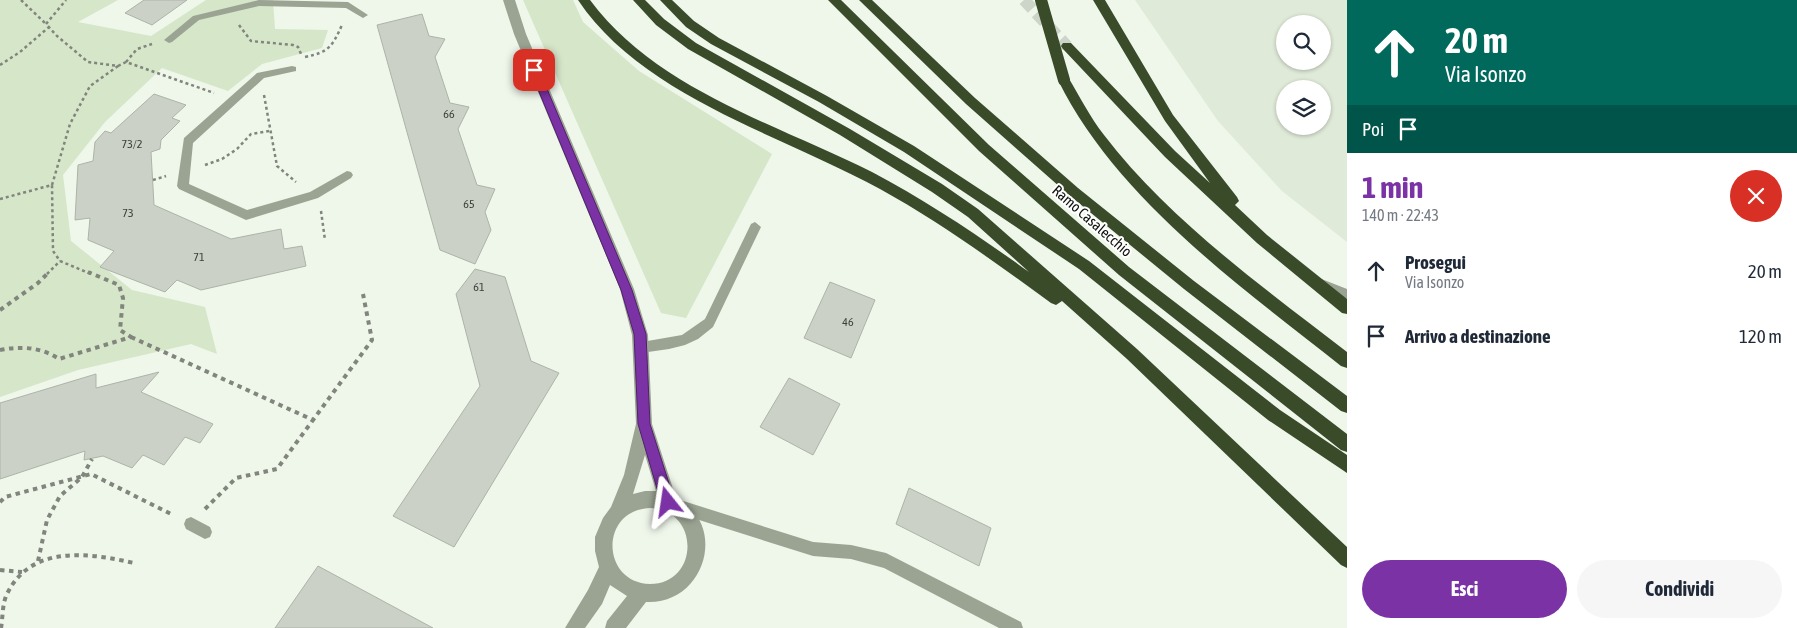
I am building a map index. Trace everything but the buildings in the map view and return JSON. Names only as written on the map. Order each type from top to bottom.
[{"type":"highway","points":[[584,0],[599,21],[615,37],[633,53],[668,78],[723,107],[841,162],[921,207],[976,241],[1132,354]]},
{"type":"highway","points":[[640,0],[660,22],[692,46],[854,137],[921,178],[973,213],[1132,354],[1347,559]]},
{"type":"highway","points":[[666,0],[690,24],[715,42],[909,149],[1068,255],[1123,295],[1274,415],[1347,464]]},
{"type":"highway","name":"Ramo Casalecchio","points":[[834,0],[984,148],[1124,271],[1347,444]]},
{"type":"highway","name":"Ramo Casalecchio","points":[[865,0],[976,107],[1097,211],[1275,352],[1347,406]]},
{"type":"highway","points":[[1041,0],[1064,80],[1074,101],[1108,151],[1157,202],[1236,274],[1347,361]]},
{"type":"highway","points":[[1099,0],[1169,118],[1194,153],[1262,238]]},
{"type":"highway","points":[[1067,46],[1170,154],[1262,238],[1347,308]]},
{"type":"street","points":[[509,0],[520,34],[627,290],[640,334],[644,424],[632,476],[617,513]]},
{"type":"street","points":[[644,424],[671,503]]},
{"type":"street","points":[[655,498],[671,503],[685,514],[693,526],[696,541],[695,556],[689,570],[680,581],[669,588],[656,592],[642,592],[622,584],[608,568],[604,554],[604,539],[608,525],[627,504],[641,499],[655,498]]},
{"type":"street","points":[[574,628],[595,597],[608,568]]},
{"type":"street","points":[[614,628],[642,592]]},
{"type":"lane","points":[[169,40],[196,18],[259,2],[348,5],[363,15]]},
{"type":"lane","points":[[292,69],[261,75],[188,141],[183,186],[246,215],[314,195],[347,175]]},
{"type":"lane","points":[[641,347],[682,342],[697,334],[709,322],[755,227]]},
{"type":"lane","points":[[1313,280],[1347,294]]},
{"type":"lane","points":[[671,503],[813,549],[852,552],[886,561],[1015,628]]},
{"type":"lane","points":[[191,524],[205,532]]},
{"type":"path","points":[[20,0],[88,62],[118,66]]},
{"type":"path","points":[[0,65],[20,52],[48,26],[66,0]]},
{"type":"path","points":[[237,8],[239,27],[251,41],[275,45],[291,44],[298,47],[301,51],[301,58],[325,53],[332,48],[342,25]]},
{"type":"path","points":[[169,40],[141,45],[131,53],[126,62],[90,86],[70,124],[52,185],[53,250],[60,261],[119,285],[123,298],[120,330],[131,337],[313,420]]},
{"type":"path","points":[[126,62],[233,100]]},
{"type":"path","points":[[261,75],[269,131],[277,166],[319,198],[325,240]]},
{"type":"path","points":[[153,180],[222,159],[237,149],[251,134],[269,131]]},
{"type":"path","points":[[0,199],[52,185]]},
{"type":"path","points":[[0,310],[38,283],[60,261]]},
{"type":"path","points":[[0,502],[5,497],[91,474],[191,524],[236,478],[277,469],[372,340],[363,294]]},
{"type":"path","points":[[0,350],[32,347],[60,359],[131,337]]},
{"type":"path","points":[[38,562],[47,520],[60,496],[82,477],[92,458]]},
{"type":"path","points":[[1,628],[7,595],[16,579],[30,565],[72,553],[134,563]]},
{"type":"path","points":[[0,570],[23,572]]},
{"type":"shaded area","points":[[0,0],[118,0],[78,22],[151,36],[206,0],[273,0],[275,29],[328,30],[322,48],[262,64],[228,91],[162,68],[105,122],[63,175],[71,241],[132,290],[205,307],[217,354],[191,344],[78,370],[0,397]]},
{"type":"shaded area","points":[[523,0],[573,0],[583,22],[639,71],[772,154],[686,318],[661,313]]},
{"type":"shaded area","points":[[1135,0],[1347,0],[1347,242],[1282,191],[1218,121]]},
{"type":"tunnel","points":[[1024,0],[1067,46]]},
{"type":"route","points":[[534,70],[627,290],[640,334],[644,424],[657,461],[668,502]]}]
